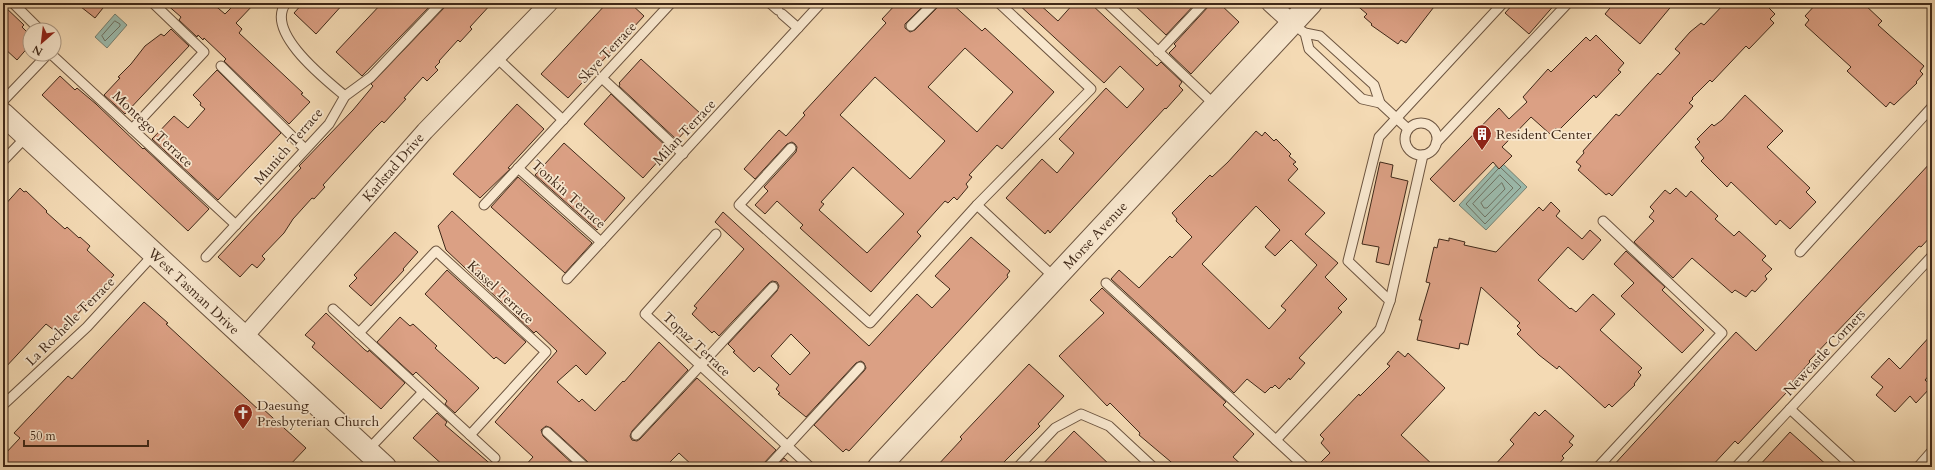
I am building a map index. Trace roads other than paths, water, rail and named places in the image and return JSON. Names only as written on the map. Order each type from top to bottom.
[{"type":"street","name":"Karlstad Drive","points":[[244,337],[424,131],[497,58],[549,3]]},
{"type":"street","points":[[1270,3],[1299,28]]},
{"type":"street","name":"Morse Avenue","points":[[879,467],[1216,106],[1299,28],[1311,3]]},
{"type":"street","name":"West Tasman Drive","points":[[3,114],[385,467]]},
{"type":"lane","points":[[13,3],[32,22]]},
{"type":"lane","points":[[132,129],[204,52],[153,3]]},
{"type":"lane","points":[[286,3],[282,19],[284,29],[301,56],[345,96]]},
{"type":"lane","name":"Munich Terrace","points":[[206,257],[329,124],[345,96],[371,77],[441,3]]},
{"type":"lane","name":"Skye Terrace","points":[[484,205],[671,3]]},
{"type":"lane","points":[[770,3],[798,28]]},
{"type":"lane","name":"Milan Terrace","points":[[567,279],[821,3]]},
{"type":"lane","points":[[911,26],[934,3]]},
{"type":"lane","points":[[791,148],[739,205],[870,323],[977,205],[1091,89],[999,3]]},
{"type":"lane","points":[[1107,3],[1216,106]]},
{"type":"lane","points":[[1158,52],[1204,3]]},
{"type":"lane","points":[[1390,301],[1348,261],[1378,137],[1503,3]]},
{"type":"lane","points":[[1436,143],[1435,131],[1428,124],[1418,123],[1408,129],[1404,139],[1408,150],[1413,153],[1424,155],[1432,150],[1436,143],[1568,3]]},
{"type":"lane","points":[[1299,28],[1320,36],[1374,85],[1380,103]]},
{"type":"lane","points":[[1299,28],[1309,49],[1362,99],[1380,103],[1408,129]]},
{"type":"lane","points":[[497,58],[563,120]]},
{"type":"lane","points":[[3,102],[40,62]]},
{"type":"lane","name":"Montego Terrace","points":[[60,62],[236,225]]},
{"type":"lane","points":[[221,66],[305,149]]},
{"type":"lane","points":[[602,78],[682,154]]},
{"type":"lane","points":[[1800,252],[1932,107]]},
{"type":"lane","points":[[3,161],[27,136]]},
{"type":"lane","points":[[1276,440],[1380,329],[1390,301],[1424,155]]},
{"type":"lane","name":"Tonkin Terrace","points":[[518,168],[601,242]]},
{"type":"lane","points":[[977,205],[1055,278]]},
{"type":"lane","points":[[1598,467],[1722,332],[1603,221]]},
{"type":"lane","name":"Topaz Terrace","points":[[716,234],[645,314],[810,467]]},
{"type":"lane","name":"Kassel Terrace","points":[[359,333],[436,251],[541,347],[546,352],[470,435]]},
{"type":"lane","name":"La Rochelle Terrace","points":[[3,405],[87,327],[154,254]]},
{"type":"lane","name":"Newcastle Corners","points":[[1736,467],[1932,256]]},
{"type":"lane","points":[[1106,283],[1305,467]]},
{"type":"lane","points":[[636,435],[773,287]]},
{"type":"lane","points":[[333,309],[495,458]]},
{"type":"lane","points":[[768,467],[860,367]]},
{"type":"lane","points":[[368,451],[423,392]]},
{"type":"lane","points":[[1790,409],[1853,467]]},
{"type":"lane","points":[[1018,467],[1055,428],[1081,414],[1109,426],[1153,467]]},
{"type":"lane","points":[[547,432],[585,467]]},
{"type":"lane","points":[[1918,467],[1932,452]]},
{"type":"water","points":[[115,14],[127,25],[107,48],[95,37]]},
{"type":"water","points":[[1500,161],[1527,187],[1486,230],[1459,205]]},
{"type":"place","name":"Resident Center","points":[[1482,151]]},
{"type":"place","name":"Daesung Presbyterian Church","points":[[243,430]]}]
